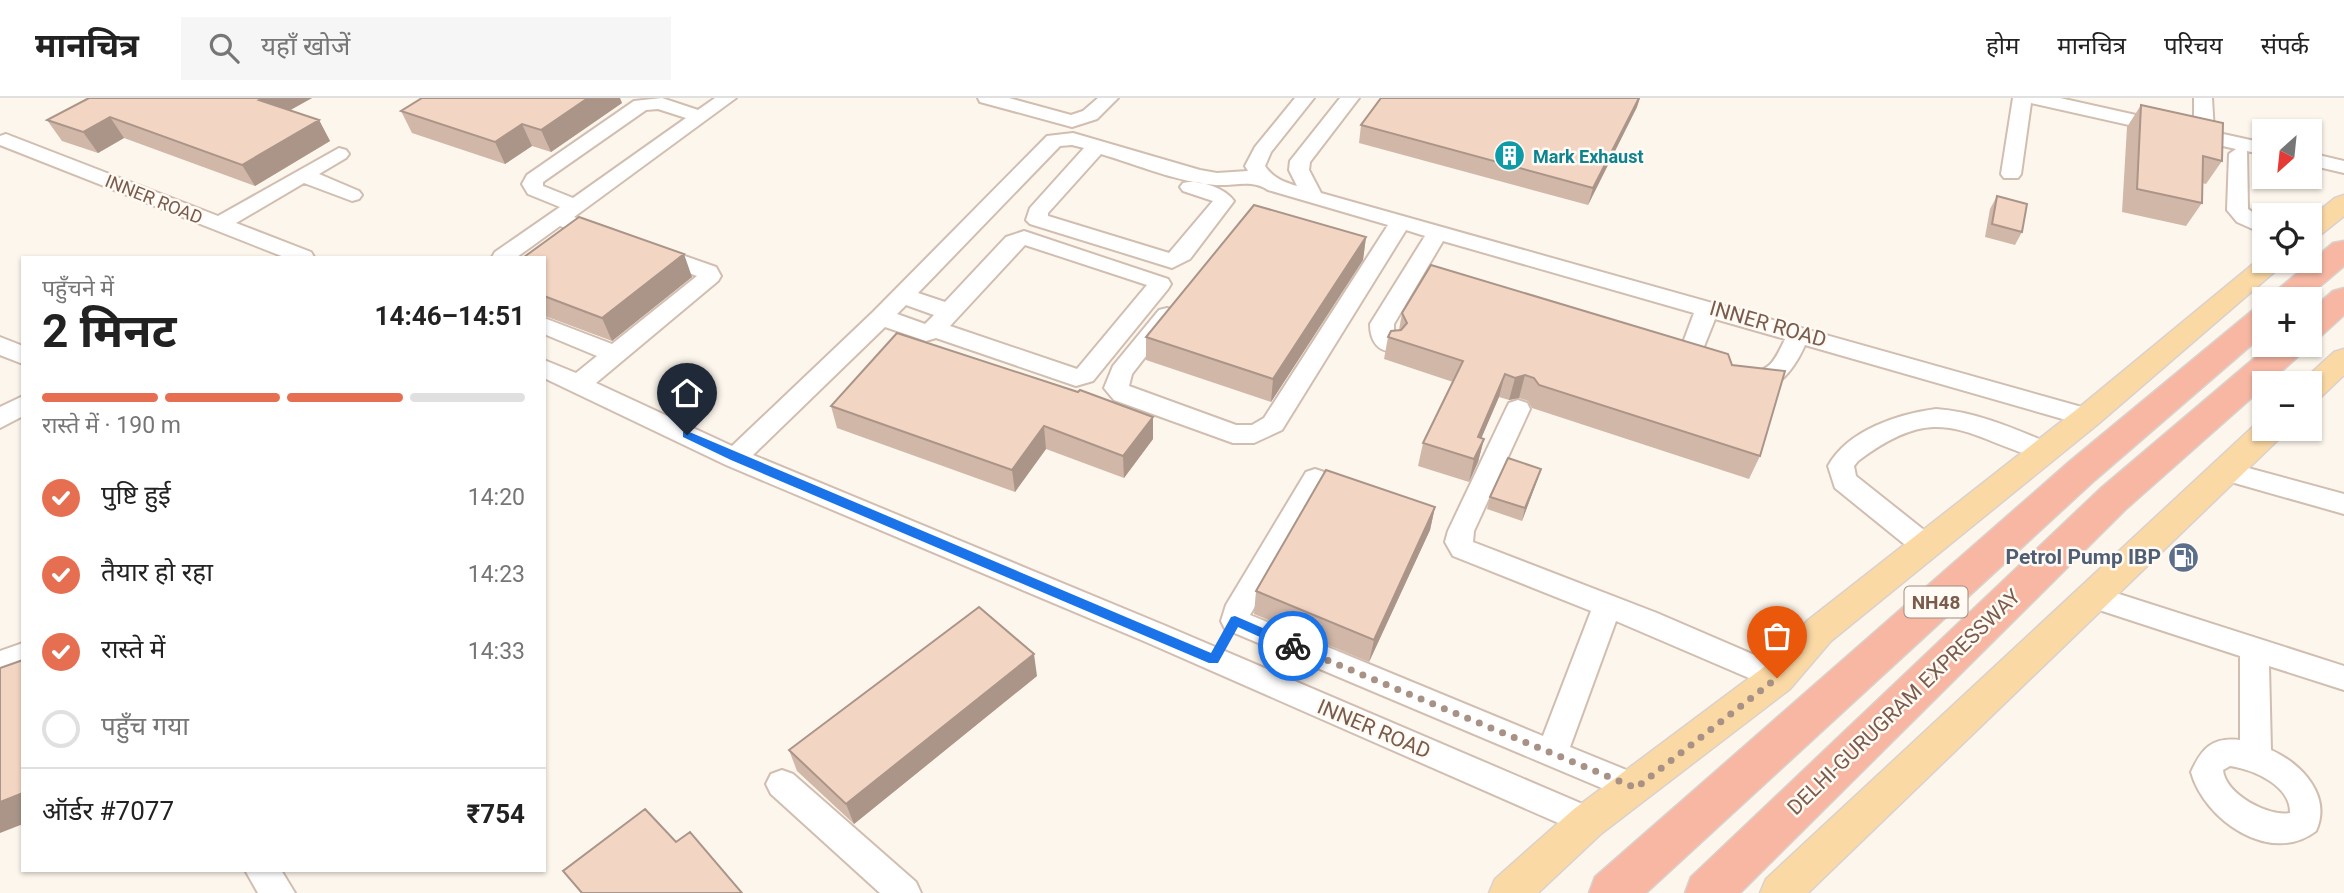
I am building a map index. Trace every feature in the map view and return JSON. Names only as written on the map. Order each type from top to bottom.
[{"type":"highway","points":[[2300,287],[2344,250]]},
{"type":"highway","points":[[2322,317],[2344,298]]},
{"type":"highway","name":"NH48","points":[[1612,893],[2082,471],[2252,327]]},
{"type":"highway","name":"DELHI-GURUGRAM EXPRESSWAY","points":[[1708,893],[2113,499],[2276,357]]},
{"type":"main road","points":[[2322,221],[2344,203]]},
{"type":"main road","points":[[1509,893],[1588,821],[1636,788],[1777,678],[1819,631],[2044,451],[2260,273]]},
{"type":"main road","points":[[2322,380],[2344,359]]},
{"type":"main road","points":[[1780,893],[2257,441]]},
{"type":"street","points":[[504,256],[727,98]]},
{"type":"street","points":[[987,98],[1068,121],[1081,120]]},
{"type":"street","points":[[1257,208],[1268,181],[1255,166],[1262,151],[1305,98]]},
{"type":"street","points":[[1314,198],[1299,170],[1300,161],[1350,98]]},
{"type":"street","points":[[2203,98],[2204,136]]},
{"type":"street","points":[[2027,101],[2027,156]]},
{"type":"street","points":[[2011,174],[2027,101]]},
{"type":"street","points":[[1996,104],[2061,101],[2252,146]]},
{"type":"street","points":[[579,384],[710,276],[708,272],[584,227],[535,190],[532,184],[534,179],[641,105],[659,103],[700,117]]},
{"type":"street","points":[[735,458],[881,317],[1054,140],[1066,138],[1092,152],[1191,181],[1220,196],[1224,201],[1182,254],[1172,261],[1037,220],[1037,212],[1092,152]]},
{"type":"street","name":"INNER ROAD","points":[[6,140],[300,256]]},
{"type":"street","points":[[218,225],[339,154]]},
{"type":"street","points":[[2239,154],[2237,211],[2252,222]]},
{"type":"street","points":[[2322,162],[2344,167]]},
{"type":"street","points":[[303,175],[352,195]]},
{"type":"street","name":"INNER ROAD","points":[[1191,181],[1268,181],[1314,198],[2087,416]]},
{"type":"street","points":[[1000,193],[1042,206]]},
{"type":"street","points":[[1179,300],[1121,372],[1116,388],[1123,394],[1233,434],[1243,436],[1260,433],[1273,424],[1401,222]]},
{"type":"street","points":[[564,242],[584,227]]},
{"type":"street","points":[[881,317],[926,333],[942,320],[1014,242],[1024,238],[1154,279],[1160,284],[1085,375],[1076,378],[942,320],[901,295]]},
{"type":"street","points":[[1361,239],[1387,246]]},
{"type":"street","points":[[1693,348],[1707,307]]},
{"type":"street","points":[[1732,379],[1760,383],[1773,378],[1782,369],[1799,333]]},
{"type":"street","points":[[0,345],[21,355]]},
{"type":"street","name":"INNER ROAD","points":[[546,369],[735,458],[1214,659],[1588,821]]},
{"type":"street","points":[[0,419],[21,405]]},
{"type":"street","points":[[1518,409],[1461,531],[1459,542],[1472,554],[1607,606],[1777,678]]},
{"type":"street","points":[[1924,545],[1844,481],[1841,466],[1846,457],[1883,433],[1913,420],[1934,416],[1966,420],[2044,451]]},
{"type":"street","points":[[2226,471],[2344,504]]},
{"type":"street","points":[[2094,597],[2344,678]]},
{"type":"street","points":[[2255,649],[2256,756]]},
{"type":"street","points":[[0,663],[21,656]]},
{"type":"street","points":[[782,784],[904,893]]},
{"type":"street","points":[[263,872],[278,893]]},
{"type":"lane","points":[[1081,120],[1109,98]]},
{"type":"lane","points":[[1389,344],[1382,336],[1382,324],[1438,232]]},
{"type":"lane","points":[[546,326],[616,355]]},
{"type":"lane","points":[[1214,659],[1235,621],[1236,613],[1315,479]]},
{"type":"lane","points":[[1552,753],[1607,606]]},
{"type":"lane","points":[[1235,621],[1636,788]]},
{"type":"building","points":[[89,98],[263,98],[259,100],[319,120],[242,165],[110,117],[83,132],[47,120]]},
{"type":"building","points":[[422,98],[588,98],[541,130],[522,124],[495,142],[401,111]]},
{"type":"building","name":"Mark Exhaust","points":[[1381,98],[1639,98],[1593,188],[1361,125]]},
{"type":"building","points":[[2141,105],[2223,123],[2222,161],[2203,156],[2202,203],[2137,189]]},
{"type":"building","points":[[1997,196],[2027,204],[2022,232],[1992,224]]},
{"type":"building","points":[[1254,205],[1366,237],[1273,379],[1146,337]]},
{"type":"building","points":[[579,217],[684,254],[602,318],[546,297],[546,256],[525,256]]},
{"type":"building","points":[[1431,265],[1728,354],[1732,365],[1785,371],[1760,456],[1539,385],[1534,378],[1525,375],[1515,378],[1505,374],[1478,437],[1484,439],[1474,459],[1423,443],[1463,361],[1388,337],[1391,331],[1401,330],[1407,323],[1402,313]]},
{"type":"building","points":[[897,333],[1078,392],[1080,390],[1153,417],[1123,456],[1044,426],[1012,470],[831,406]]},
{"type":"building","points":[[1508,458],[1541,469],[1525,508],[1490,497]]},
{"type":"building","points":[[1326,470],[1435,507],[1374,640],[1256,591]]},
{"type":"building","points":[[979,607],[1034,654],[846,804],[789,750]]},
{"type":"building","points":[[21,661],[21,794],[0,802],[0,668]]},
{"type":"building","points":[[645,809],[676,842],[690,832],[742,893],[582,893],[563,871]]},
{"type":"way so far","points":[[1293,646],[1636,788],[1777,678]]},
{"type":"place","name":"Mark Exhaust","points":[[1510,156]]},
{"type":"place","name":"Petrol Pump IBP","points":[[2184,557]]},
{"type":"route","points":[[687,435],[735,458],[1214,659],[1235,621],[1293,646]]}]
